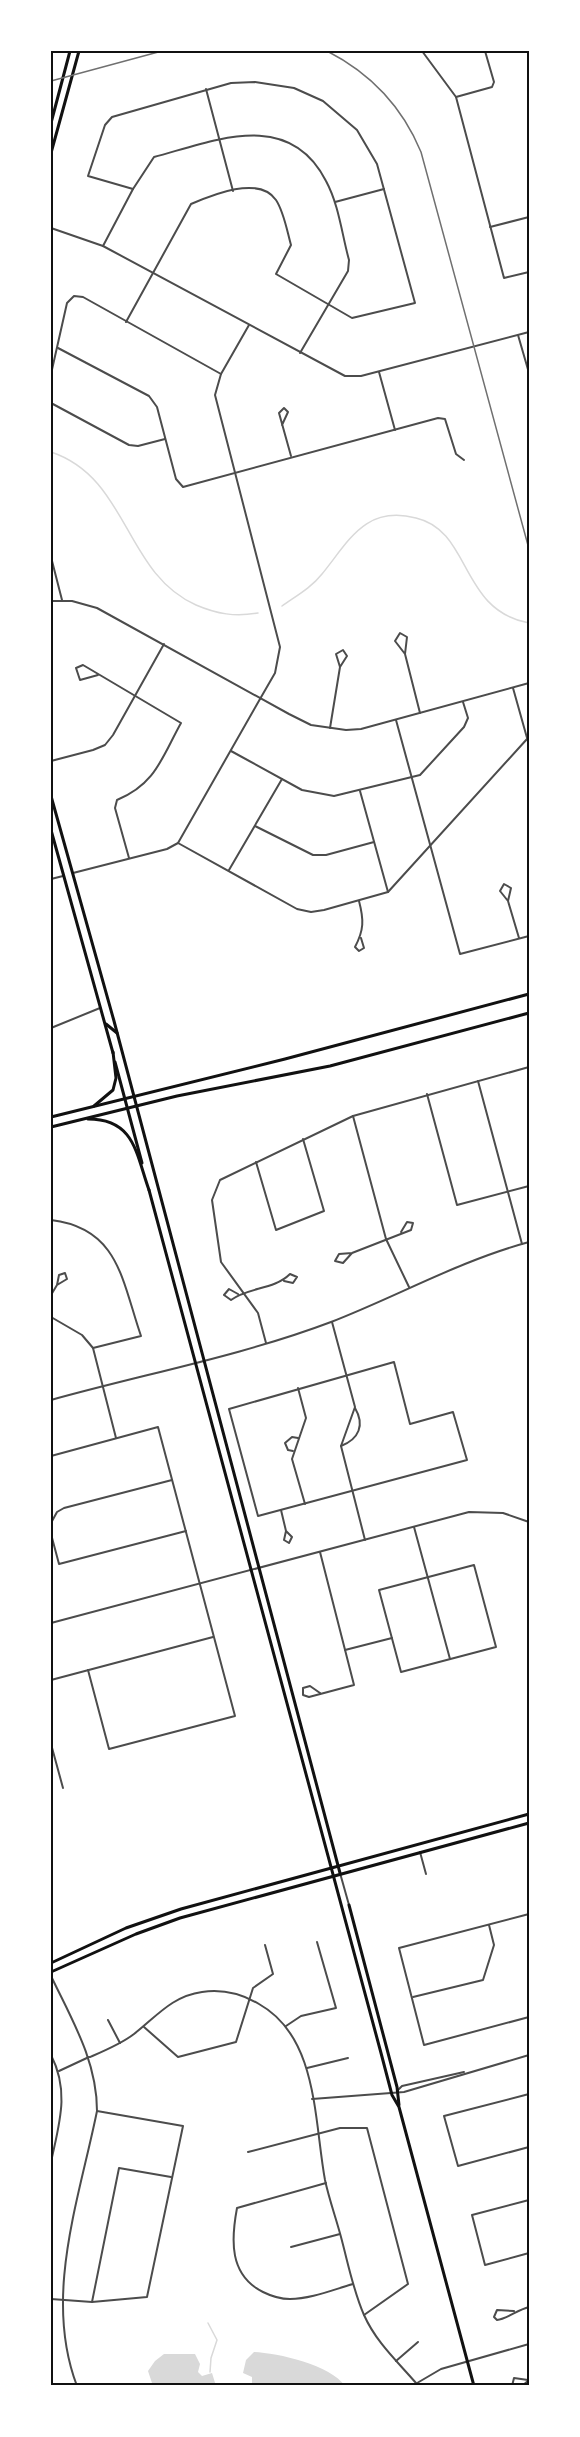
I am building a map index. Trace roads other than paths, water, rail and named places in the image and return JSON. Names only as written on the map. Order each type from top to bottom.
[{"type":"main road","points":[[51,123],[70,51]]},
{"type":"main road","points":[[51,153],[79,51]]},
{"type":"main road","points":[[51,796],[117,1033],[340,1873]]},
{"type":"main road","points":[[51,830],[113,1052],[331,1868],[392,2092],[399,2107],[474,2386]]},
{"type":"main road","points":[[51,1117],[124,1100],[529,993]]},
{"type":"main road","points":[[51,1127],[136,1105],[308,1071],[529,1013]]},
{"type":"main road","points":[[104,1023],[117,1033]]},
{"type":"main road","points":[[89,1108],[104,1100],[113,1090],[116,1077],[113,1052]]},
{"type":"main road","points":[[84,1119],[106,1119],[125,1130],[132,1140],[149,1190]]},
{"type":"main road","points":[[51,1963],[158,1916],[529,1815]]},
{"type":"main road","points":[[51,1974],[152,1928],[340,1873],[529,1823]]},
{"type":"main road","points":[[349,1905],[398,2090],[399,2107]]},
{"type":"street","points":[[422,51],[456,97],[504,278],[529,272]]},
{"type":"street","points":[[456,97],[492,87],[494,82],[485,51]]},
{"type":"street","points":[[126,322],[191,204],[234,191],[253,188],[271,194],[281,212],[291,245],[276,274],[352,318],[415,303],[377,164],[357,130],[323,101],[294,88],[255,82],[231,83],[122,112],[112,117],[105,125],[88,176],[133,189]]},
{"type":"street","points":[[206,89],[234,191]]},
{"type":"street","points":[[103,246],[133,189],[154,157],[219,140],[258,134],[290,144],[316,165],[334,202],[349,260],[348,271],[300,353]]},
{"type":"street","points":[[334,202],[384,189]]},
{"type":"street","points":[[490,227],[529,217]]},
{"type":"street","points":[[51,228],[103,246],[345,376],[361,376],[379,372],[529,332]]},
{"type":"street","points":[[51,374],[67,303],[74,296],[83,297],[221,374]]},
{"type":"street","points":[[51,879],[167,849],[178,843],[275,674],[280,647],[214,395],[221,374],[249,325]]},
{"type":"street","points":[[518,335],[529,373]]},
{"type":"street","points":[[58,348],[149,396],[157,407],[176,479],[183,487],[438,418],[445,419],[456,454],[464,460]]},
{"type":"street","points":[[379,372],[395,430]]},
{"type":"street","points":[[51,403],[129,445],[138,446],[165,439]]},
{"type":"street","points":[[282,426],[288,412],[284,408],[279,413],[282,426],[291,458]]},
{"type":"street","points":[[51,557],[62,600]]},
{"type":"street","points":[[51,601],[62,600],[97,608],[311,725],[361,729],[529,683]]},
{"type":"street","points":[[405,654],[395,640],[400,633],[407,637],[405,654],[420,713]]},
{"type":"street","points":[[51,761],[105,745],[136,697],[164,644]]},
{"type":"street","points":[[330,728],[340,667],[347,656],[343,650],[336,654],[340,667]]},
{"type":"street","points":[[98,675],[80,680],[76,668],[83,665],[181,723],[149,780],[139,790],[117,800],[115,808],[129,859]]},
{"type":"street","points":[[513,688],[529,745]]},
{"type":"street","points":[[231,751],[282,779],[318,795],[334,796],[420,775],[464,727],[468,718],[463,702]]},
{"type":"street","points":[[396,720],[460,954],[529,936]]},
{"type":"street","points":[[178,843],[297,909],[311,912],[387,892],[527,739]]},
{"type":"street","points":[[229,870],[282,779]]},
{"type":"street","points":[[360,790],[387,892]]},
{"type":"street","points":[[255,826],[313,855],[326,855],[374,842]]},
{"type":"street","points":[[508,902],[511,888],[504,884],[500,891],[508,902],[519,939]]},
{"type":"street","points":[[359,900],[363,918],[361,938]]},
{"type":"street","points":[[51,1028],[100,1008]]},
{"type":"street","points":[[266,1343],[258,1313],[221,1262],[212,1200],[220,1180],[353,1116],[529,1067]]},
{"type":"street","points":[[478,1081],[522,1244]]},
{"type":"street","points":[[427,1094],[457,1205],[529,1186]]},
{"type":"street","points":[[353,1116],[386,1239],[409,1287]]},
{"type":"street","points":[[256,1162],[276,1230],[324,1210],[303,1139]]},
{"type":"street","points":[[51,1220],[71,1222],[101,1238],[113,1257],[141,1336],[93,1348]]},
{"type":"street","points":[[352,1253],[342,1264],[336,1261],[337,1255],[352,1253],[401,1232]]},
{"type":"street","points":[[51,1400],[266,1343],[332,1322],[482,1255],[529,1242]]},
{"type":"street","points":[[238,1294],[227,1290],[224,1295],[229,1300],[238,1294],[284,1281]]},
{"type":"street","points":[[51,1295],[57,1285]]},
{"type":"street","points":[[51,1317],[82,1335],[93,1348],[116,1438]]},
{"type":"street","points":[[332,1322],[360,1420],[360,1430],[355,1438],[341,1446]]},
{"type":"street","points":[[394,1362],[410,1424],[453,1412],[467,1460],[258,1516],[229,1408],[298,1388],[394,1362]]},
{"type":"street","points":[[298,1388],[306,1418],[292,1459],[305,1504]]},
{"type":"street","points":[[355,1407],[341,1446],[365,1540]]},
{"type":"street","points":[[51,1456],[158,1427],[235,1716],[109,1749],[88,1670]]},
{"type":"street","points":[[293,1451],[288,1450],[285,1443],[292,1437],[298,1438]]},
{"type":"street","points":[[51,1523],[57,1512],[63,1508],[172,1480]]},
{"type":"street","points":[[281,1510],[286,1531]]},
{"type":"street","points":[[51,1623],[482,1511],[504,1513],[529,1522]]},
{"type":"street","points":[[414,1527],[450,1659]]},
{"type":"street","points":[[51,1534],[59,1564],[186,1531]]},
{"type":"street","points":[[320,1552],[354,1684],[309,1697],[303,1695],[303,1690],[310,1686],[320,1693]]},
{"type":"street","points":[[474,1565],[496,1647],[401,1672],[392,1638],[379,1590],[474,1565]]},
{"type":"street","points":[[51,1680],[213,1637]]},
{"type":"street","points":[[345,1650],[392,1638]]},
{"type":"street","points":[[51,1744],[63,1788]]},
{"type":"street","points":[[420,1852],[426,1874]]},
{"type":"street","points":[[340,1873],[349,1905]]},
{"type":"street","points":[[529,1914],[399,1948],[424,2046],[529,2017]]},
{"type":"street","points":[[412,1998],[483,1980],[494,1945],[489,1925]]},
{"type":"street","points":[[286,2026],[301,2016],[336,2008],[317,1942]]},
{"type":"street","points":[[143,2026],[178,2057],[236,2042],[253,1988],[273,1974],[265,1945]]},
{"type":"street","points":[[51,1974],[90,2057],[97,2092],[97,2111],[66,2258],[63,2301],[67,2353],[77,2386]]},
{"type":"street","points":[[59,2071],[120,2043],[143,2026],[158,2011],[178,1999],[202,1992],[220,1992],[249,1998],[273,2013],[286,2026],[295,2038],[307,2068],[326,2183],[352,2284],[377,2341],[416,2385],[441,2368],[529,2344]]},
{"type":"street","points":[[108,2020],[120,2043]]},
{"type":"street","points":[[51,2055],[59,2071],[63,2092],[63,2109],[51,2161]]},
{"type":"street","points":[[398,2090],[404,2092],[529,2055]]},
{"type":"street","points":[[307,2068],[348,2058]]},
{"type":"street","points":[[312,2099],[392,2092],[402,2086],[468,2072]]},
{"type":"street","points":[[529,2094],[444,2116],[458,2166],[529,2147]]},
{"type":"street","points":[[51,2300],[92,2302],[147,2297],[183,2126],[97,2111]]},
{"type":"street","points":[[248,2152],[340,2128],[367,2128],[408,2284],[364,2315]]},
{"type":"street","points":[[92,2302],[119,2169],[171,2177]]},
{"type":"street","points":[[326,2183],[237,2208],[232,2232],[236,2263],[242,2275],[255,2288],[273,2297],[288,2300],[308,2297],[352,2284]]},
{"type":"street","points":[[529,2200],[472,2216],[485,2265],[529,2253]]},
{"type":"street","points":[[291,2247],[340,2235]]},
{"type":"street","points":[[514,2311],[504,2319],[497,2320],[494,2317],[497,2310],[514,2311],[529,2307]]},
{"type":"street","points":[[396,2361],[418,2342]]},
{"type":"street","points":[[512,2386],[514,2378],[529,2380]]},
{"type":"street","points":[[522,2386],[529,2380]]},
{"type":"waterway","points":[[51,452],[77,465],[96,482],[112,503],[154,571],[172,590],[196,605],[211,611],[234,615],[258,613]]},
{"type":"waterway","points":[[282,606],[318,579],[350,538],[360,529],[371,521],[398,515],[416,518],[434,526],[447,538],[477,587],[490,603],[506,615],[529,623]]},
{"type":"waterway","points":[[208,2323],[217,2340],[211,2358],[210,2372]]},
{"type":"railway","points":[[51,81],[162,51]]},
{"type":"railway","points":[[327,51],[371,80],[383,92],[404,120],[421,152],[529,549]]}]
